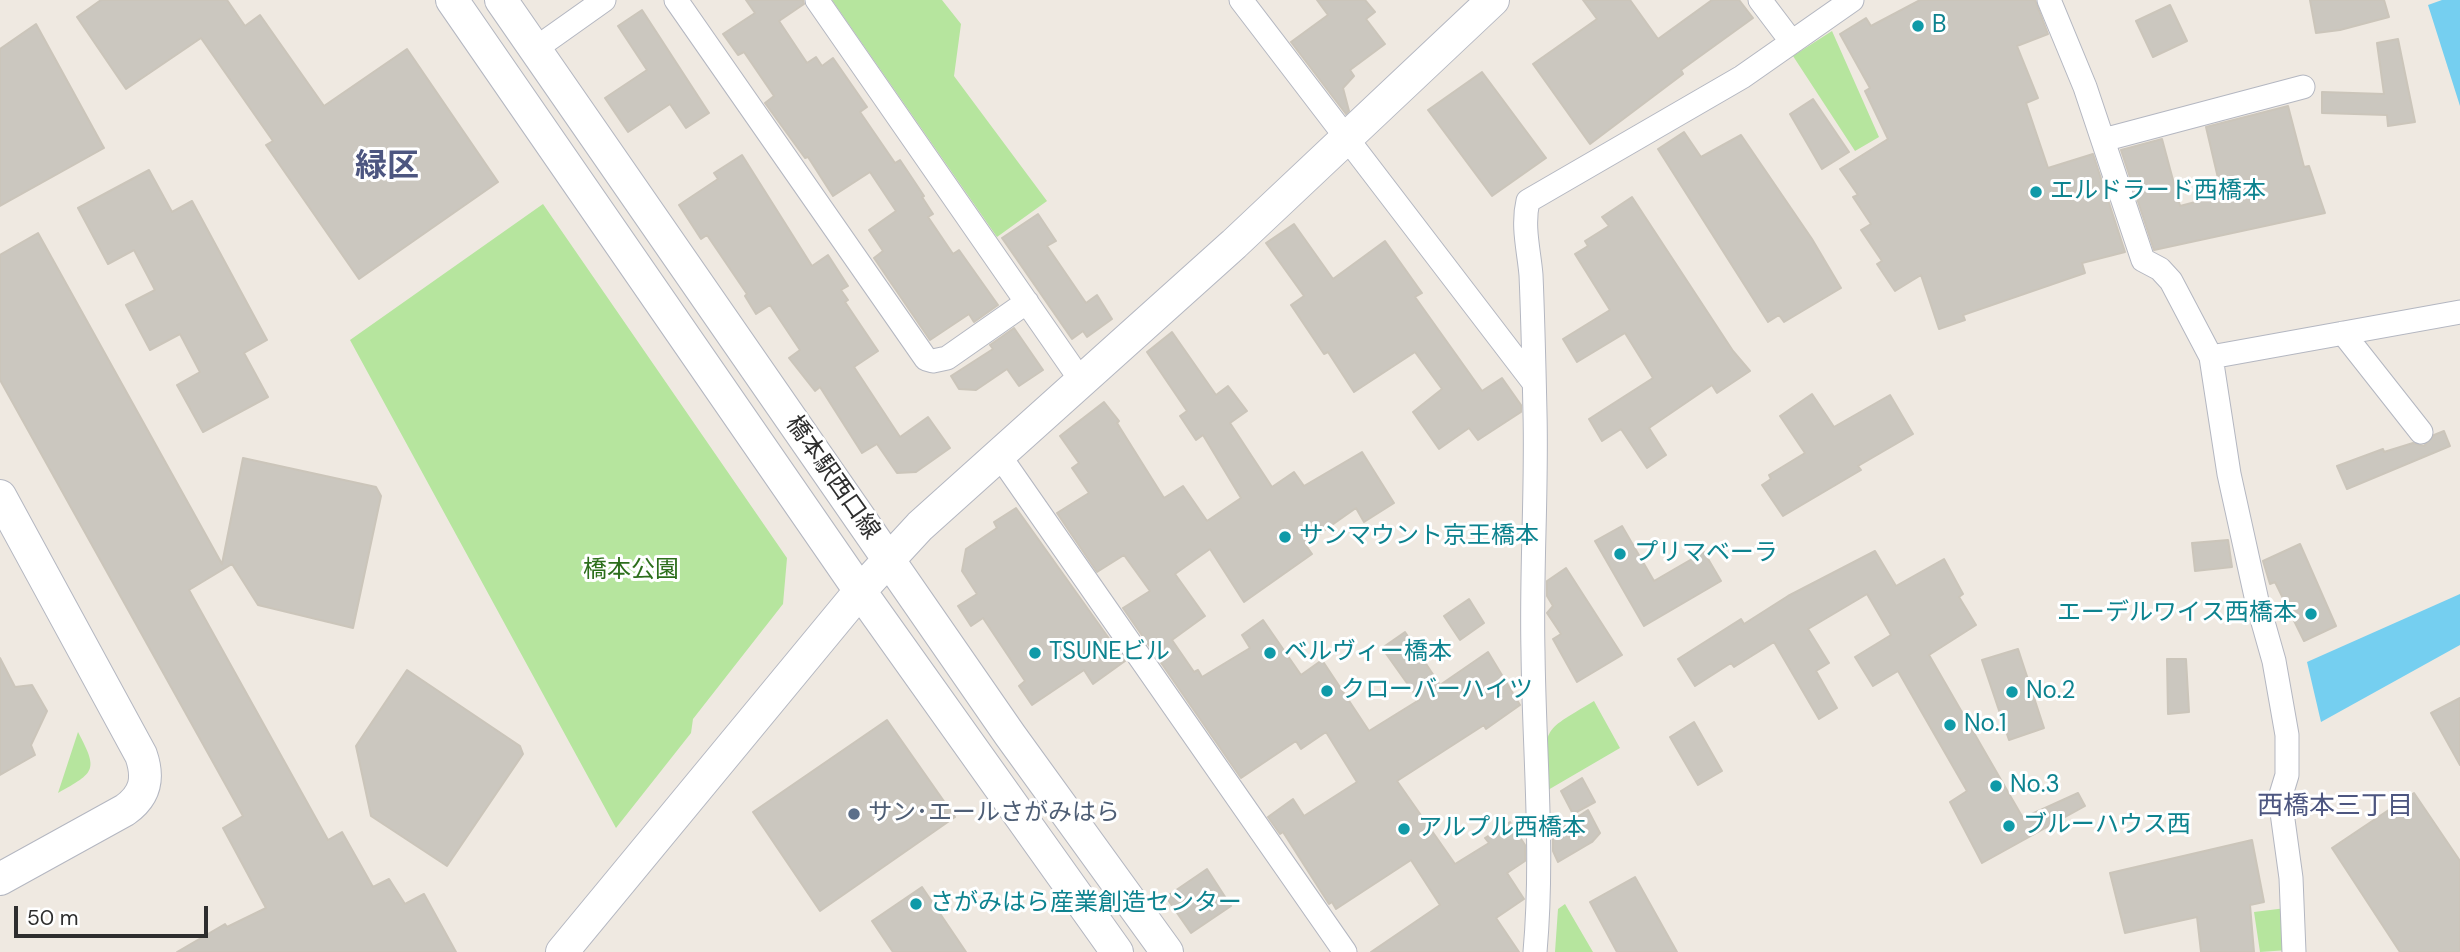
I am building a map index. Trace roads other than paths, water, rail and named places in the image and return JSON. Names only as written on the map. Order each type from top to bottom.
[{"type":"street","name":"橋本駅西口線","points":[[452,0],[860,591],[1117,952]]},
{"type":"street","name":"橋本駅西口線","points":[[501,0],[1051,792],[1167,952]]},
{"type":"street","points":[[535,49],[604,0]]},
{"type":"street","points":[[676,0],[926,359],[933,361],[947,358],[1027,302]]},
{"type":"street","points":[[817,0],[1082,382]]},
{"type":"street","points":[[1241,0],[1534,383]]},
{"type":"street","points":[[562,952],[860,591],[920,526],[1347,139],[1493,0]]},
{"type":"street","points":[[1760,0],[1791,41]]},
{"type":"street","points":[[1535,952],[1541,884],[1532,607],[1531,554],[1535,526],[1534,383],[1525,216],[1528,201],[1742,77],[1852,0]]},
{"type":"street","points":[[2049,0],[2103,140],[2143,260],[2172,281],[2211,356],[2229,474],[2257,601],[2274,661],[2287,734],[2287,775],[2280,798],[2291,878],[2294,952]]},
{"type":"street","points":[[2103,140],[2303,87]]},
{"type":"street","points":[[2211,356],[2460,312]]},
{"type":"street","points":[[2343,333],[2421,432]]},
{"type":"street","points":[[999,456],[1345,952]]},
{"type":"street","points":[[0,496],[141,755],[146,778],[138,798],[125,810],[0,879]]},
{"type":"water","points":[[2442,0],[2460,0],[2460,106],[2428,5]]},
{"type":"water","points":[[2460,594],[2460,645],[2321,722],[2307,662]]},
{"type":"place","name":"B","points":[[1918,26]]},
{"type":"place","name":"エルドラード西橋本","points":[[2036,192]]},
{"type":"place","name":"サンマウント京王橋本","points":[[1285,537]]},
{"type":"place","name":"プリマベーラ","points":[[1620,554]]},
{"type":"place","name":"エーデルワイス西橋本","points":[[2311,614]]},
{"type":"place","name":"TSUNEビル","points":[[1035,653]]},
{"type":"place","name":"ベルヴィー橋本","points":[[1270,653]]},
{"type":"place","name":"クローバーハイツ","points":[[1327,691]]},
{"type":"place","name":"No.2","points":[[2012,692]]},
{"type":"place","name":"No.1","points":[[1950,725]]},
{"type":"place","name":"No.3","points":[[1996,786]]},
{"type":"place","name":"サン･エールさがみはら","points":[[854,814]]},
{"type":"place","name":"ブルーハウス西","points":[[2009,826]]},
{"type":"place","name":"アルプル西橋本","points":[[1404,829]]},
{"type":"place","name":"さがみはら産業創造センター","points":[[916,904]]},
{"type":"district","name":"緑区","points":[[387,168]]},
{"type":"district","name":"西橋本三丁目","points":[[2335,807]]},
{"type":"park label","name":"橋本公園","points":[[631,571]]}]
